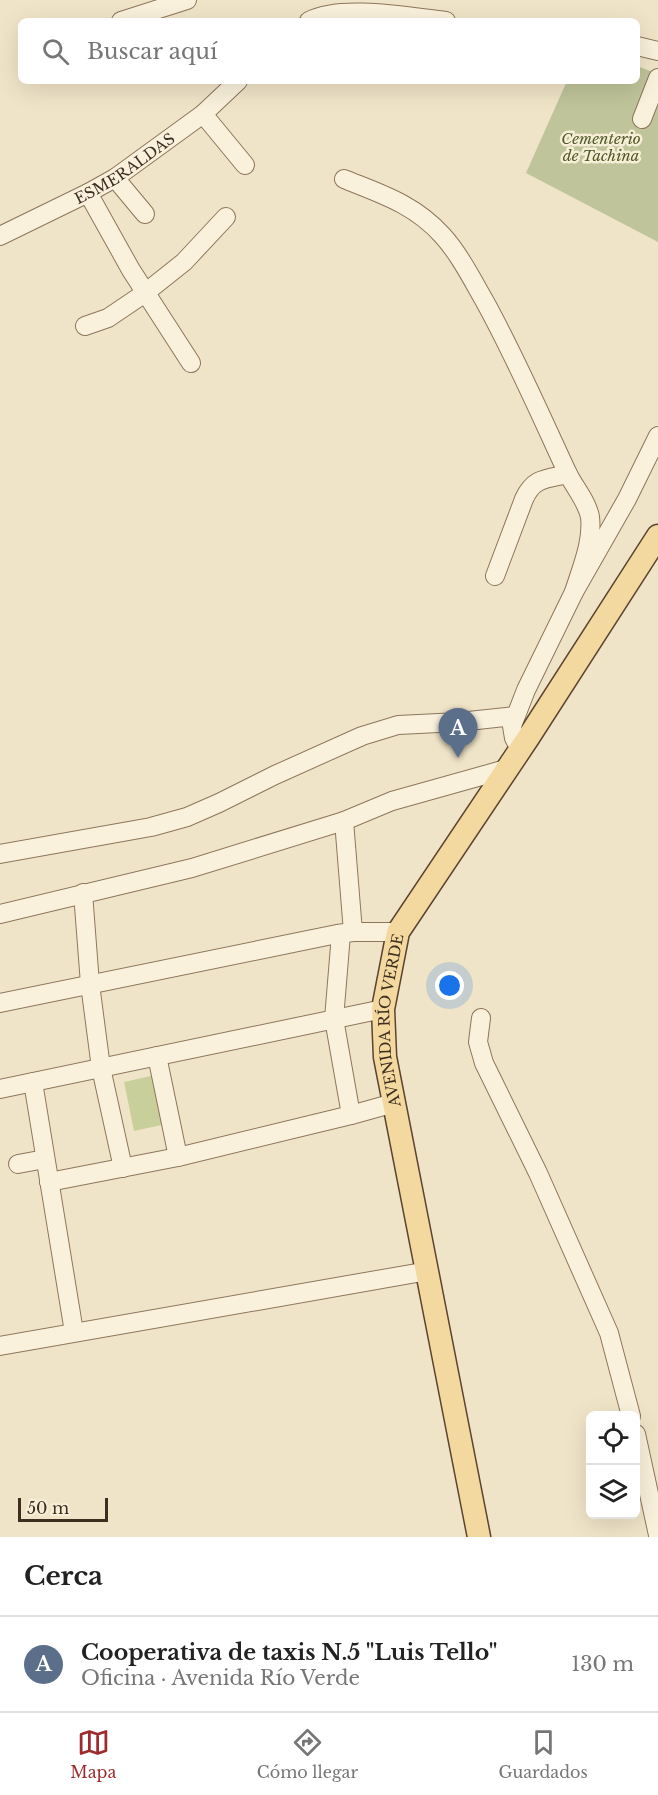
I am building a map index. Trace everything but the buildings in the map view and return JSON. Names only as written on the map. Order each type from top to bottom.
[{"type":"main road","name":"AVENIDA RÍO VERDE","points":[[479,1537],[385,1058],[383,1009],[398,932],[658,536]]},
{"type":"street","points":[[130,18],[187,0]]},
{"type":"street","points":[[318,18],[332,13],[357,12],[416,18]]},
{"type":"street","points":[[640,47],[658,51]]},
{"type":"street","points":[[642,119],[658,78]]},
{"type":"street","name":"ESMERALDAS","points":[[0,236],[115,178],[202,114],[235,84]]},
{"type":"street","points":[[202,114],[245,165]]},
{"type":"street","points":[[115,178],[145,214]]},
{"type":"street","points":[[344,179],[399,201],[424,218],[443,236],[471,276],[504,336],[590,518],[588,544],[574,592]]},
{"type":"street","points":[[88,193],[145,293],[191,363]]},
{"type":"street","points":[[85,326],[108,318],[145,293],[184,262],[226,217]]},
{"type":"street","points":[[520,749],[512,732],[515,716],[574,592],[627,499],[658,436]]},
{"type":"street","points":[[495,576],[524,498],[531,487],[536,482],[568,474]]},
{"type":"street","points":[[0,854],[151,827],[187,817],[352,740],[398,725],[515,716]]},
{"type":"street","points":[[0,914],[192,868],[344,821],[392,801],[506,769]]},
{"type":"street","points":[[344,821],[347,933],[334,1019],[351,1116]]},
{"type":"street","points":[[83,893],[90,984],[101,1068],[123,1168]]},
{"type":"street","points":[[0,1002],[347,933],[398,932]]},
{"type":"street","points":[[0,1089],[383,1009]]},
{"type":"street","points":[[481,1018],[478,1042],[484,1063],[538,1173],[609,1332],[630,1411]]},
{"type":"street","points":[[157,1056],[178,1157]]},
{"type":"street","points":[[33,1082],[74,1332]]},
{"type":"street","points":[[49,1182],[178,1157],[351,1116],[394,1103]]},
{"type":"street","points":[[18,1164],[45,1159]]},
{"type":"street","points":[[0,1346],[428,1271]]},
{"type":"street","points":[[640,1452],[658,1535]]},
{"type":"green space","name":"Cementerio de Tachina","points":[[640,67],[658,74],[658,242],[526,173],[566,84],[640,84]]},
{"type":"green space","points":[[155,1075],[166,1124],[134,1131],[124,1082]]},
{"type":"place","name":"Cooperativa de taxis N.5 \"Luis Tello\"","points":[[458,758]]}]
